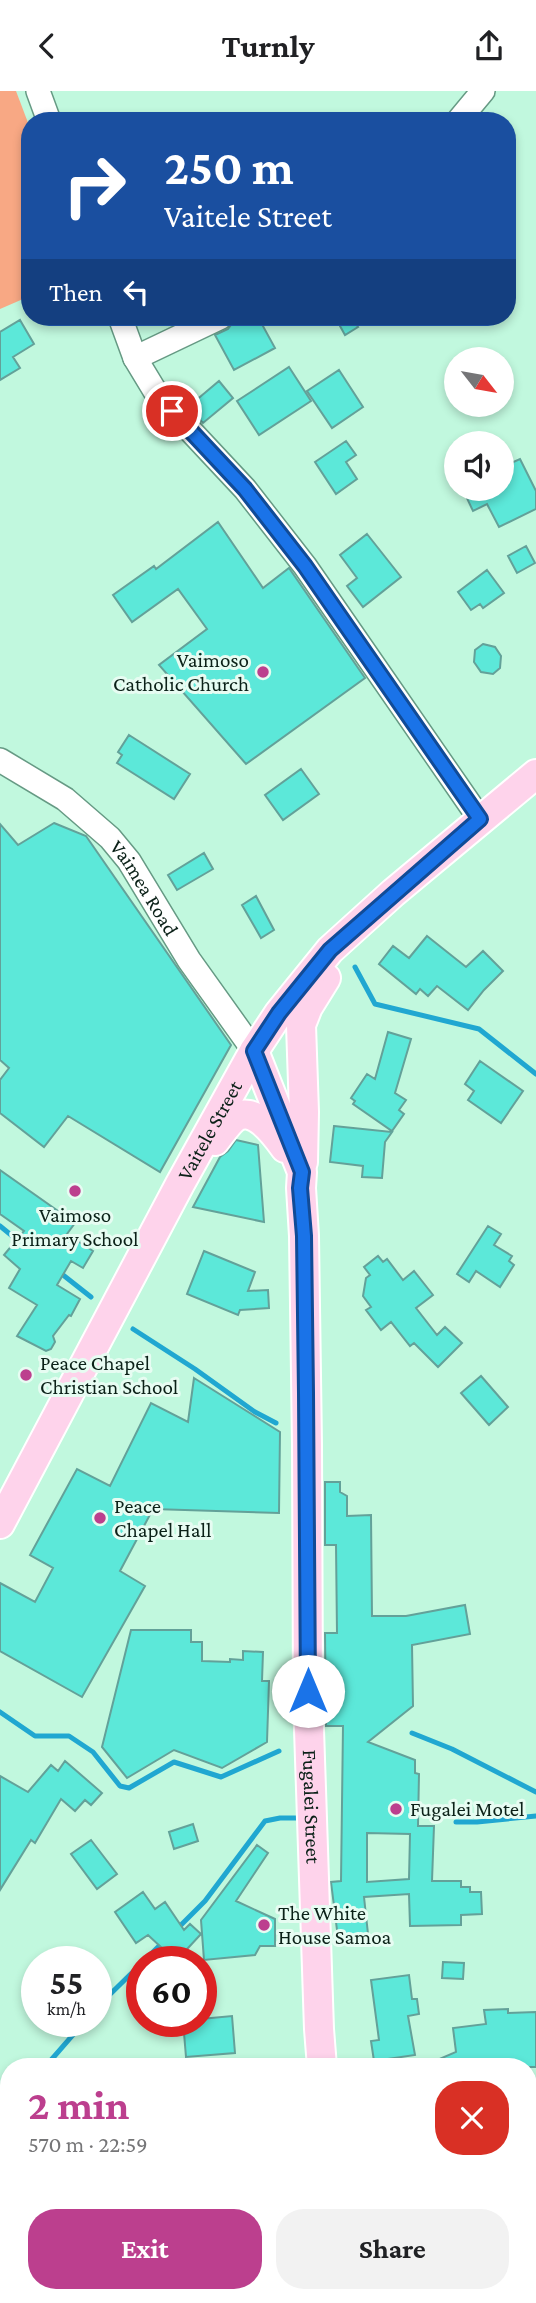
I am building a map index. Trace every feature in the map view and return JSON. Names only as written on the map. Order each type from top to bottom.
[{"type":"main road","name":"Vaitele Street","points":[[0,1524],[180,1184],[254,1051],[279,1013],[330,950],[393,893],[536,774]]},
{"type":"main road","points":[[302,1172],[304,1112],[301,1025],[308,1007],[326,977],[393,893]]},
{"type":"main road","name":"Fugalei Street","points":[[254,1051],[302,1172],[300,1188],[304,1236],[308,1699],[318,2017],[322,2058]]},
{"type":"main road","points":[[180,1184],[234,1118],[246,1115],[257,1118],[270,1127],[302,1172]]},
{"type":"street","points":[[38,91],[46,112]]},
{"type":"street","points":[[466,112],[484,91]]},
{"type":"street","points":[[123,326],[135,358],[158,397],[245,489],[305,566],[480,819]]},
{"type":"street","points":[[135,358],[202,326]]},
{"type":"street","name":"Vaimea Road","points":[[0,760],[65,799],[110,838],[129,861],[189,960],[254,1051]]},
{"type":"shaded area","points":[[0,91],[16,91],[24,112],[21,112],[21,300],[0,309]]},
{"type":"building","points":[[20,320],[21,326],[34,344],[13,357],[20,368],[0,380],[0,332]]},
{"type":"building","points":[[230,326],[263,326],[275,348],[234,370],[215,335]]},
{"type":"building","points":[[340,326],[358,327],[345,335]]},
{"type":"building","points":[[289,367],[311,401],[259,435],[237,401]]},
{"type":"building","points":[[339,370],[363,407],[332,428],[307,391]]},
{"type":"building","points":[[219,381],[233,398],[203,423],[188,407]]},
{"type":"building","points":[[346,441],[356,455],[346,462],[357,479],[336,494],[315,462]]},
{"type":"building","points":[[520,459],[536,491],[536,509],[499,527],[487,504],[473,511],[468,501],[514,501],[514,462]]},
{"type":"building","name":"Vaimoso Catholic Church","points":[[218,522],[263,588],[289,568],[365,678],[246,764],[159,665],[207,629],[178,589],[132,622],[113,595],[154,566],[156,569]]},
{"type":"building","points":[[367,534],[401,577],[363,607],[347,586],[357,578],[340,555]]},
{"type":"building","points":[[526,546],[535,563],[517,573],[508,556]]},
{"type":"building","points":[[487,570],[504,593],[483,608],[480,604],[471,610],[458,592]]},
{"type":"building","points":[[483,644],[495,647],[501,656],[500,668],[493,674],[481,672],[474,662],[475,650]]},
{"type":"building","points":[[129,735],[190,774],[174,799],[117,763],[122,755],[118,752]]},
{"type":"building","points":[[301,769],[319,794],[283,820],[265,795]]},
{"type":"building","points":[[54,823],[86,836],[231,1045],[160,1172],[68,1116],[44,1147],[0,1113],[0,1080],[9,1068],[0,1060],[0,824],[18,845]]},
{"type":"building","points":[[204,853],[213,869],[177,890],[168,875]]},
{"type":"building","points":[[256,896],[274,930],[261,938],[242,905]]},
{"type":"building","points":[[427,936],[466,967],[483,951],[503,971],[468,1010],[437,986],[428,996],[420,989],[416,994],[379,964],[393,946],[409,958]]},
{"type":"building","points":[[388,1032],[411,1039],[395,1093],[406,1100],[399,1110],[404,1114],[392,1131],[353,1104],[355,1101],[351,1098],[367,1074],[375,1079]]},
{"type":"building","points":[[480,1061],[523,1091],[501,1123],[468,1100],[474,1091],[465,1084]]},
{"type":"building","points":[[334,1126],[392,1132],[385,1142],[382,1178],[362,1177],[363,1166],[330,1162]]},
{"type":"building","points":[[236,1140],[258,1145],[264,1222],[193,1207],[220,1157]]},
{"type":"building","points":[[0,1170],[75,1223],[67,1234],[93,1251],[83,1268],[71,1261],[57,1285],[80,1299],[71,1316],[69,1315],[53,1336],[55,1342],[51,1349],[46,1351],[17,1336],[37,1305],[9,1288],[20,1269],[4,1255],[24,1231],[0,1214]]},
{"type":"building","points":[[488,1226],[501,1234],[494,1245],[512,1256],[509,1261],[514,1265],[500,1287],[476,1271],[469,1282],[457,1274]]},
{"type":"building","points":[[204,1251],[255,1272],[248,1291],[268,1290],[269,1308],[240,1310],[238,1315],[187,1294]]},
{"type":"building","points":[[378,1256],[383,1262],[387,1259],[403,1280],[414,1271],[433,1295],[416,1308],[437,1335],[445,1327],[462,1343],[438,1367],[414,1343],[410,1346],[391,1322],[381,1330],[366,1310],[371,1307],[363,1296],[366,1278],[370,1275],[364,1267]]},
{"type":"building","points":[[481,1376],[508,1407],[489,1425],[461,1393]]},
{"type":"building","points":[[194,1378],[280,1432],[279,1513],[153,1509],[120,1571],[145,1586],[82,1697],[0,1651],[0,1583],[35,1602],[53,1568],[30,1555],[77,1469],[110,1486],[151,1403],[188,1422]]},
{"type":"building","points":[[325,1482],[340,1482],[340,1492],[347,1496],[347,1516],[371,1515],[372,1616],[406,1616],[465,1605],[470,1634],[412,1645],[413,1706],[368,1742],[415,1760],[415,1773],[419,1774],[418,1826],[434,1826],[432,1881],[461,1881],[461,1887],[470,1887],[470,1892],[481,1892],[482,1914],[461,1915],[461,1925],[410,1926],[409,1894],[364,1897],[368,1934],[338,1938],[331,1882],[341,1881],[343,1726],[326,1726],[325,1633],[337,1633],[336,1545],[325,1545]],"holes":[[[367,1833],[410,1834],[409,1879],[367,1882]]]},
{"type":"building","points":[[131,1630],[191,1630],[191,1642],[202,1642],[202,1661],[230,1662],[230,1659],[243,1660],[243,1651],[263,1652],[262,1681],[269,1681],[267,1742],[222,1768],[174,1750],[127,1778],[102,1747]]},
{"type":"building","points":[[65,1761],[102,1793],[91,1805],[85,1800],[75,1811],[61,1799],[35,1843],[31,1840],[0,1890],[0,1776],[28,1792],[51,1765],[58,1771]]},
{"type":"building","points":[[193,1824],[198,1841],[174,1849],[169,1832]]},
{"type":"building","points":[[91,1840],[117,1874],[97,1889],[71,1854]]},
{"type":"building","points":[[257,1845],[268,1853],[236,1901],[275,1919],[275,1946],[260,1946],[255,1955],[217,1959],[217,1946],[203,1946],[201,1920]]},
{"type":"building","points":[[143,1892],[155,1909],[165,1902],[184,1930],[190,1924],[201,1934],[190,1946],[160,1946],[148,1935],[136,1943],[115,1912]]},
{"type":"building","points":[[443,1962],[464,1963],[463,1979],[442,1978]]},
{"type":"building","points":[[409,1975],[412,1999],[417,1999],[419,2014],[408,2016],[415,2055],[374,2058],[371,2041],[379,2040],[371,1980]]},
{"type":"building","points":[[484,2010],[536,2012],[536,2058],[442,2058],[456,2052],[453,2028],[486,2024]]},
{"type":"building","points":[[232,2016],[235,2053],[186,2057],[184,2037],[217,2037],[217,2017]]},
{"type":"waterway","points":[[355,967],[375,1004],[479,1029],[536,1074]]},
{"type":"waterway","points":[[0,1226],[22,1244]]},
{"type":"waterway","points":[[58,1271],[91,1297]]},
{"type":"waterway","points":[[133,1329],[255,1412],[276,1423]]},
{"type":"waterway","points":[[0,1712],[35,1736],[69,1736],[93,1752],[120,1786],[129,1788],[174,1762],[221,1777],[279,1751]]},
{"type":"waterway","points":[[412,1733],[452,1749],[536,1792]]},
{"type":"waterway","points":[[456,1822],[536,1816]]},
{"type":"waterway","points":[[178,1928],[205,1901],[265,1821],[296,1818]]},
{"type":"waterway","points":[[159,1946],[163,1942]]},
{"type":"waterway","points":[[112,1992],[126,1979]]},
{"type":"waterway","points":[[53,2058],[71,2037]]},
{"type":"place","name":"Vaimoso Catholic Church","points":[[263,672]]},
{"type":"place","name":"Vaimoso Primary School","points":[[75,1191]]},
{"type":"place","name":"Peace Chapel Christian School","points":[[26,1375]]},
{"type":"place","name":"Peace Chapel Hall","points":[[100,1518]]},
{"type":"place","name":"Fugalei Motel","points":[[396,1809]]},
{"type":"place","name":"The White House Samoa","points":[[264,1925]]},
{"type":"route","points":[[172,411],[245,489],[305,566],[480,819],[330,950],[279,1013],[254,1051],[302,1172],[300,1188],[304,1236],[308,1691]]}]
